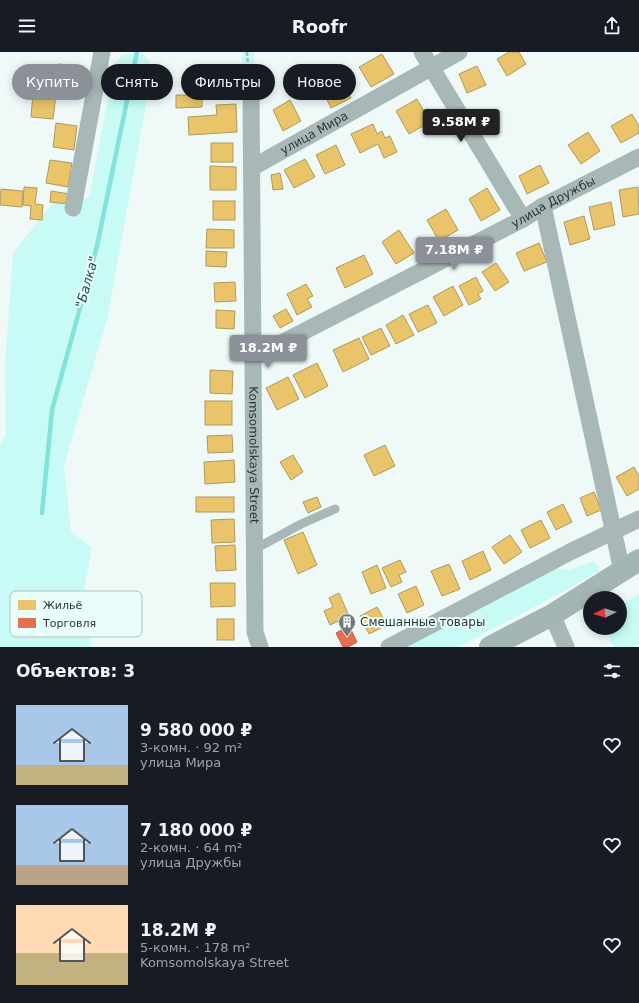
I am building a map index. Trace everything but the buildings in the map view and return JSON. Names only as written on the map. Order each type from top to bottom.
[{"type":"street","points":[[73,208],[102,52]]},
{"type":"street","points":[[422,52],[432,66],[523,219]]},
{"type":"street","name":"улица Мира","points":[[253,167],[459,52]]},
{"type":"street","name":"Komsomolskaya Street","points":[[250,100],[253,167],[255,632],[260,647]]},
{"type":"street","name":"улица Дружбы","points":[[254,356],[523,219],[543,206],[639,157]]},
{"type":"street","points":[[490,647],[552,615],[630,566],[613,531],[543,206]]},
{"type":"street","points":[[389,647],[570,552],[639,519]]},
{"type":"street","points":[[552,615],[568,646]]},
{"type":"lane","points":[[255,549],[301,524],[335,509]]},
{"type":"path","points":[[247,52],[248,64]]},
{"type":"shaded area","points":[[242,52],[254,52],[255,64],[242,64]]},
{"type":"shaded area","points":[[143,54],[149,61],[149,64],[115,64],[122,55]]},
{"type":"shaded area","points":[[108,100],[147,100],[108,315],[64,466],[71,532],[92,548],[84,591],[10,591],[10,637],[89,637],[91,647],[0,647],[0,444],[6,436],[5,366],[13,253],[56,199],[89,198]]},
{"type":"shaded area","points":[[594,561],[600,570],[568,589],[459,647],[398,647],[479,602],[509,594],[526,581],[553,567],[569,570]]},
{"type":"shaded area","points":[[639,594],[639,644],[634,647],[614,647],[608,635],[627,635],[627,601]]},
{"type":"waterway","name":"\"Балка\"","points":[[42,513],[52,410],[97,246],[137,52]]},
{"type":"place","name":"Смешанные товары","points":[[347,637]]}]
